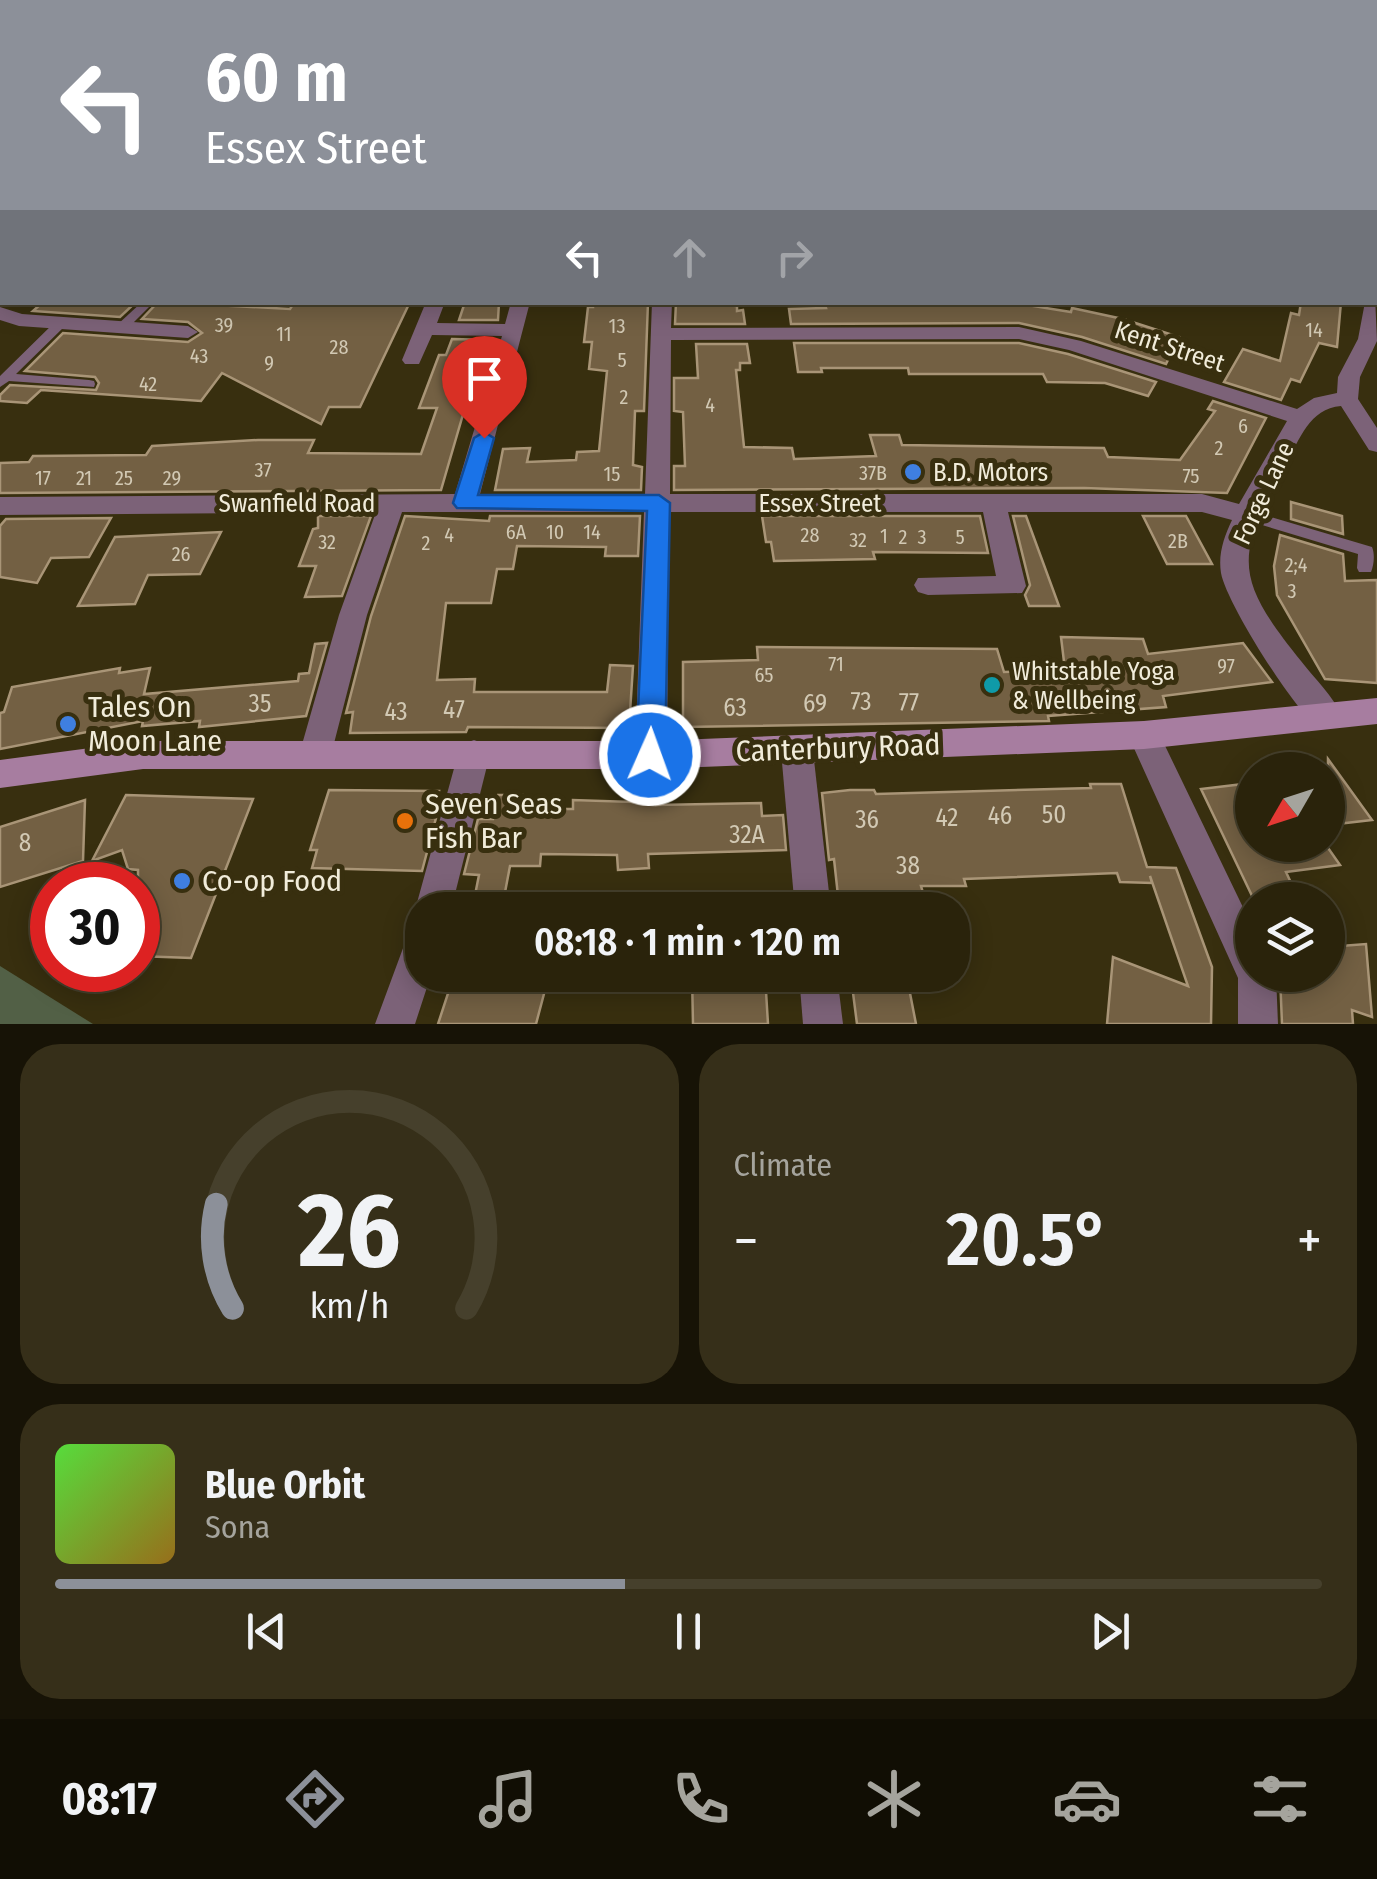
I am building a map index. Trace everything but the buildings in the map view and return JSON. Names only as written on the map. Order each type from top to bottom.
[{"type":"main road","name":"Canterbury Road","points":[[0,774],[143,754],[650,755],[797,750],[1144,735],[1377,712]]},
{"type":"street","points":[[412,360],[435,305]]},
{"type":"street","points":[[465,503],[521,305]]},
{"type":"street","points":[[650,755],[662,305]]},
{"type":"street","points":[[1374,305],[1372,341],[1349,377],[1377,445]]},
{"type":"street","points":[[0,313],[19,320],[188,332]]},
{"type":"street","points":[[426,329],[514,330]]},
{"type":"street","name":"Kent Street","points":[[662,334],[1019,333],[1074,345],[1299,417]]},
{"type":"street","name":"Forge Lane","points":[[1327,716],[1280,656],[1242,594],[1233,560],[1247,515],[1299,417],[1322,400],[1361,412]]},
{"type":"street","points":[[928,585],[1012,586],[993,502]]},
{"type":"street","name":"Essex Street","points":[[392,504],[1202,503],[1247,515]]},
{"type":"street","name":"Swanfield Road","points":[[1,507],[392,504],[354,615],[315,755]]},
{"type":"street","points":[[1144,735],[1235,930]]},
{"type":"street","points":[[797,750],[811,892]]},
{"type":"street","points":[[438,892],[474,754]]},
{"type":"street","points":[[395,1024],[406,992]]},
{"type":"street","points":[[820,992],[823,1024]]},
{"type":"street","points":[[1257,992],[1258,1024]]},
{"type":"lane","points":[[121,328],[146,305]]},
{"type":"lane","points":[[3,380],[61,324]]},
{"type":"lane","points":[[3,380],[89,384]]},
{"type":"lane","points":[[1247,515],[1366,552],[1365,568]]},
{"type":"green space","points":[[0,966],[30,985],[30,992],[42,992],[93,1024],[0,1024]]},
{"type":"place","name":"B.D. Motors","points":[[913,472]]},
{"type":"place","name":"Whitstable Yoga & Wellbeing","points":[[992,685]]},
{"type":"place","name":"Tales On Moon Lane","points":[[68,724]]},
{"type":"place","name":"Seven Seas Fish Bar","points":[[405,821]]},
{"type":"place","name":"Co-op Food","points":[[182,881]]},
{"type":"route","points":[[484,438],[465,503],[659,503],[650,755]]}]
